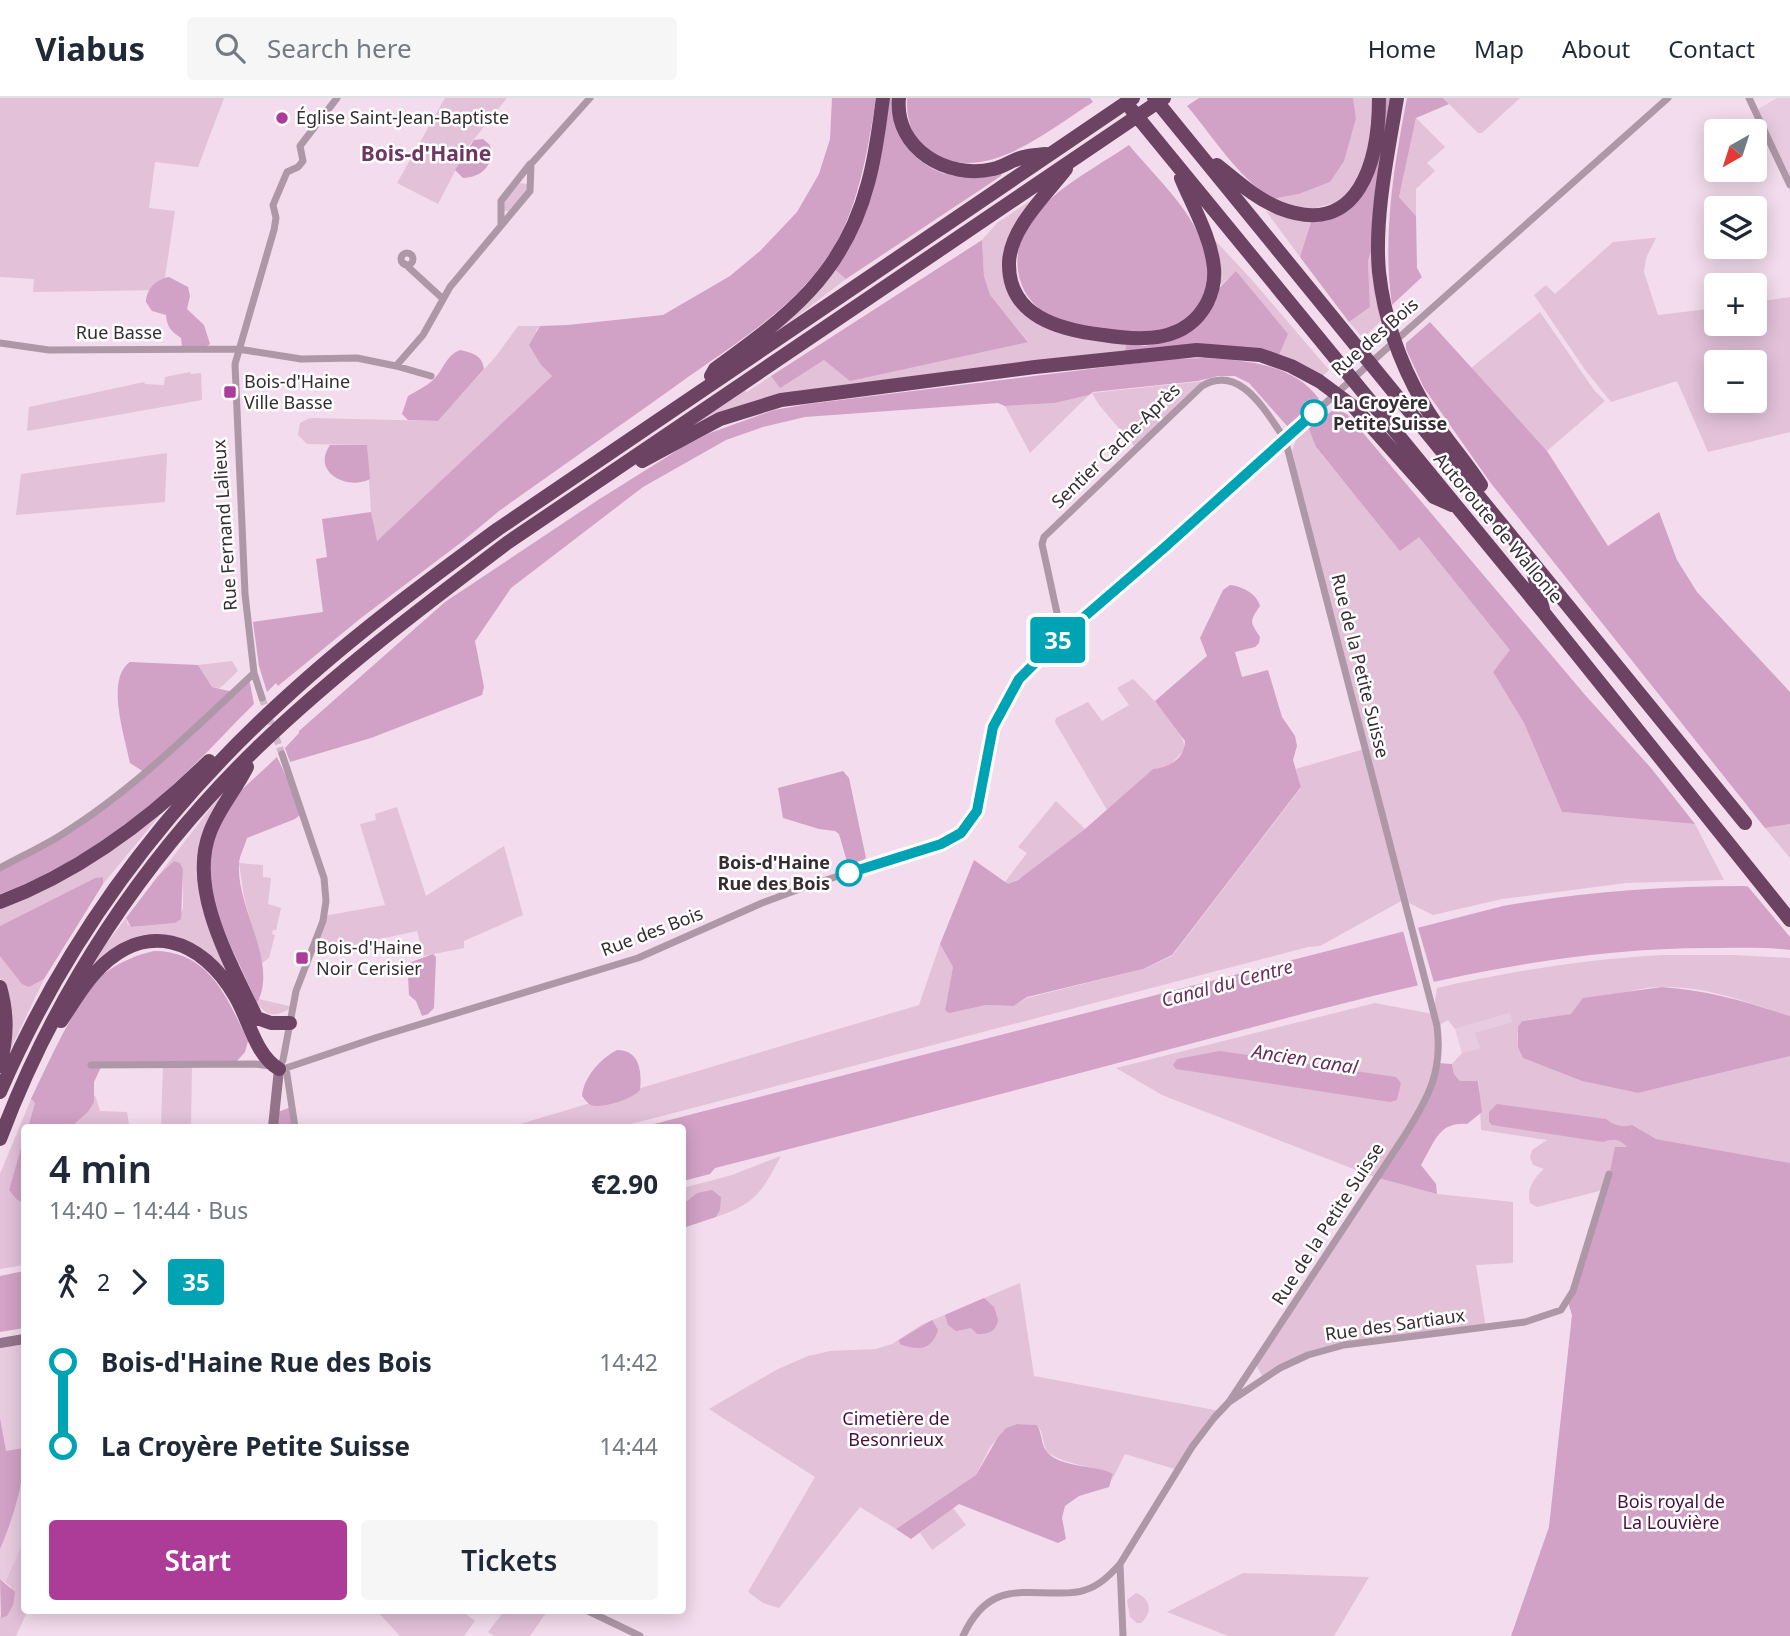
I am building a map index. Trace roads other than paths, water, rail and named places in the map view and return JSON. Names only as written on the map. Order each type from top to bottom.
[{"type":"highway","points":[[699,391],[715,369],[782,319],[805,298],[834,262],[851,231],[868,183],[883,98]]},
{"type":"highway","points":[[899,98],[904,130],[911,144],[927,158],[943,166],[962,170],[993,169],[1024,157],[1051,153]]},
{"type":"highway","name":"Autoroute de Wallonie","points":[[1121,98],[1544,613],[1790,920]]},
{"type":"highway","points":[[0,1092],[58,973],[107,898],[158,832],[249,731],[284,698],[406,597],[498,528],[1133,98]]},
{"type":"highway","name":"Autoroute de Wallonie","points":[[1154,98],[1745,823]]},
{"type":"highway","points":[[0,1139],[43,1040],[73,983],[120,910],[172,841],[256,750],[292,716],[415,612],[508,543],[1164,98]]},
{"type":"highway","points":[[1194,147],[1242,186],[1268,203],[1306,214],[1329,212],[1348,201],[1365,181],[1375,151],[1379,98]]},
{"type":"highway","points":[[1397,98],[1378,237],[1379,273],[1394,342],[1424,404],[1530,558],[1544,613]]},
{"type":"highway","points":[[1073,159],[1019,229],[1010,252],[1011,278],[1020,301],[1043,320],[1069,331],[1135,340],[1157,338],[1186,327],[1203,310],[1214,284],[1210,247],[1173,161]]},
{"type":"highway","points":[[618,468],[636,465],[720,419],[781,400],[1008,370],[1197,350],[1260,355],[1319,381],[1354,407],[1434,496],[1455,507]]},
{"type":"highway","points":[[0,902],[59,876],[103,849],[147,817],[230,741],[249,731]]},
{"type":"highway","points":[[256,750],[210,830],[205,846],[202,877],[212,916],[272,1052],[283,1066]]},
{"type":"highway","points":[[43,1040],[62,1021],[82,989],[105,963],[138,944],[165,940],[191,948],[217,969],[236,998],[265,1058],[283,1066]]},
{"type":"highway","points":[[0,987],[6,1010],[7,1029],[0,1066]]},
{"type":"highway","points":[[257,1018],[271,1023],[290,1023]]},
{"type":"street","name":"Rue Fernand Lalieux","points":[[262,698],[254,673],[245,584],[234,388],[238,349],[271,242],[276,218],[274,205],[285,174],[301,164],[303,156],[300,146],[337,98]]},
{"type":"street","points":[[501,225],[501,201],[590,98]]},
{"type":"street","name":"Rue des Bois","points":[[283,1066],[638,958],[764,902],[956,837],[968,826],[981,802],[992,732],[1003,705],[1019,679],[1062,636],[1668,98]]},
{"type":"street","points":[[1749,98],[1790,185]]},
{"type":"street","points":[[396,366],[423,335],[442,298],[530,191],[531,164]]},
{"type":"street","points":[[408,264],[442,298]]},
{"type":"street","name":"Rue Basse","points":[[0,343],[49,349],[238,349],[302,359],[357,358],[431,376]]},
{"type":"street","name":"Sentier Cache-Après","points":[[1062,636],[1042,538],[1202,386],[1222,379],[1245,388],[1285,439]]},
{"type":"street","name":"Rue de la Petite Suisse","points":[[1229,1402],[1378,1178],[1427,1099],[1434,1081],[1437,1061],[1434,1016],[1285,439]]},
{"type":"street","points":[[0,868],[62,834],[111,799],[171,750],[254,673]]},
{"type":"street","points":[[273,1124],[296,991],[324,916],[326,891],[303,812],[282,754]]},
{"type":"street","points":[[92,1065],[283,1066]]},
{"type":"street","points":[[283,1066],[294,1124]]},
{"type":"street","name":"Rue des Sartiaux","points":[[963,1636],[975,1614],[995,1597],[1011,1592],[1065,1593],[1085,1590],[1104,1580],[1120,1564],[1192,1447],[1229,1402],[1280,1368],[1326,1349],[1525,1322],[1555,1313],[1571,1296],[1609,1174]]},
{"type":"street","points":[[0,1343],[21,1340]]},
{"type":"street","points":[[1120,1564],[1123,1636]]},
{"type":"street","points":[[594,1614],[640,1636]]},
{"type":"water","name":"Canal du Centre","points":[[1743,886],[1790,891],[1790,950],[1652,950],[1520,965],[1454,977],[1325,1008],[715,1168],[710,1174],[686,1180],[686,1124],[654,1124],[1503,906],[1563,897],[1683,887]]},
{"type":"water","points":[[1220,1051],[1396,1077],[1401,1083],[1397,1100],[1390,1102],[1176,1069],[1173,1065],[1177,1059]]},
{"type":"water","points":[[1497,1104],[1606,1119],[1622,1126],[1632,1125],[1631,1142],[1627,1147],[1616,1140],[1603,1142],[1492,1125],[1489,1122],[1489,1112]]},
{"type":"water","points":[[21,1272],[21,1328],[0,1332],[0,1276]]},
{"type":"tunnel","points":[[262,698],[282,754]]},
{"type":"place","name":"Église Saint-Jean-Baptiste","points":[[282,118]]},
{"type":"place","name":"Bois-d'Haine Ville Basse","points":[[230,392]]},
{"type":"place","name":"La Croyère Petite Suisse","points":[[1314,413]]},
{"type":"place","name":"Bois-d'Haine Rue des Bois","points":[[849,873]]},
{"type":"place","name":"Bois-d'Haine Noir Cerisier","points":[[302,958]]},
{"type":"district","name":"Bois-d'Haine","points":[[426,154]]},
{"type":"water label","name":"Ancien canal","points":[[1305,1059]]},
{"type":"park label","name":"Cimetière de Besonrieux","points":[[896,1429]]},
{"type":"park label","name":"Bois royal de La Louvière","points":[[1671,1512]]}]
